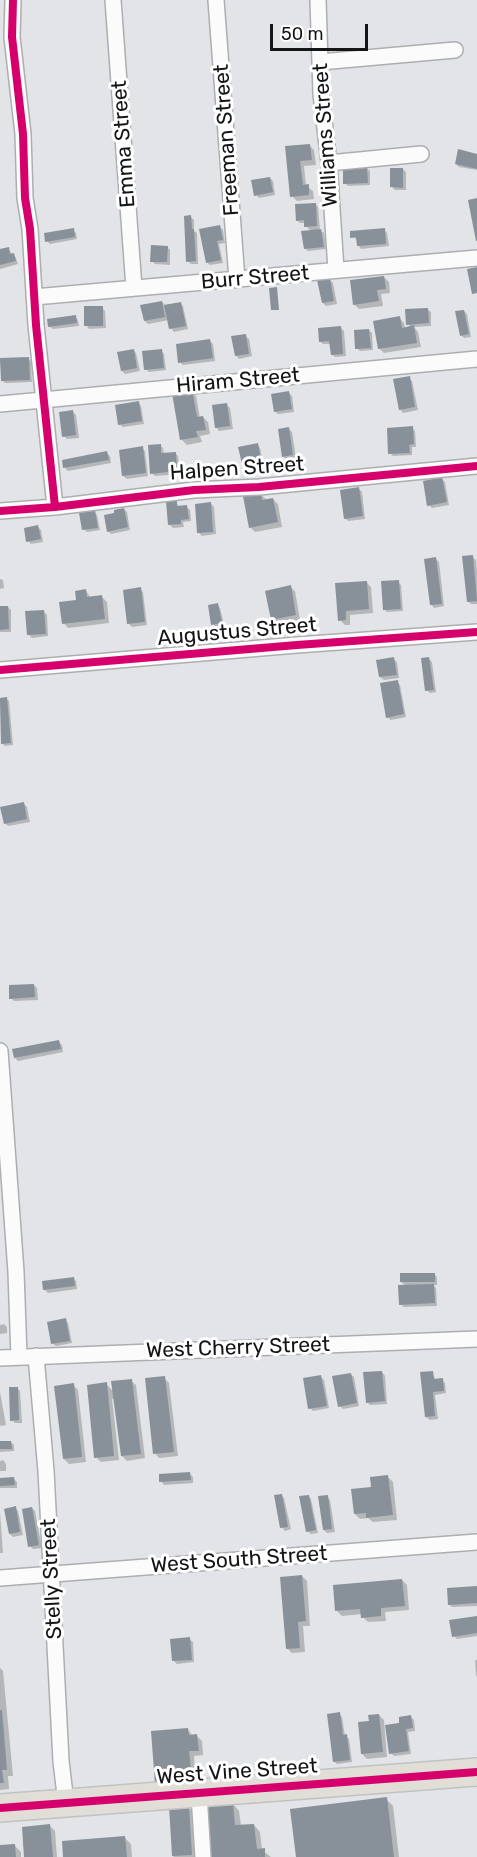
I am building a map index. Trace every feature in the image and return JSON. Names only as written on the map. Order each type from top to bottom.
[{"type":"highway","name":"West Vine Street","points":[[0,1808],[477,1772]]},
{"type":"street","points":[[13,0],[12,37],[23,134],[25,198],[30,229],[34,297],[55,507]]},
{"type":"street","name":"Emma Street","points":[[113,0],[134,288]]},
{"type":"street","name":"Freeman Street","points":[[216,0],[237,280]]},
{"type":"street","name":"Williams Street","points":[[318,0],[321,94],[329,163],[336,270]]},
{"type":"street","points":[[320,62],[455,50]]},
{"type":"street","points":[[329,163],[421,154]]},
{"type":"street","name":"Burr Street","points":[[34,297],[477,258]]},
{"type":"street","name":"Hiram Street","points":[[0,404],[477,358]]},
{"type":"street","name":"Halpen Street","points":[[0,511],[55,507],[194,489],[259,487],[477,466]]},
{"type":"street","name":"Augustus Street","points":[[0,670],[477,632]]},
{"type":"street","points":[[0,1051],[16,1272],[19,1357]]},
{"type":"street","name":"West Cherry Street","points":[[0,1358],[477,1339]]},
{"type":"street","name":"Stelly Street","points":[[36,1356],[66,1803]]},
{"type":"street","name":"West South Street","points":[[0,1578],[477,1542]]},
{"type":"street","points":[[199,1794],[203,1857]]},
{"type":"building","points":[[310,144],[312,160],[300,161],[303,185],[309,184],[309,195],[290,197],[285,146]]},
{"type":"building","points":[[458,149],[477,154],[477,169],[455,164]]},
{"type":"building","points":[[367,167],[368,183],[343,184],[343,168]]},
{"type":"building","points":[[390,168],[403,168],[403,188],[390,187]]},
{"type":"building","points":[[270,177],[273,192],[254,196],[251,180]]},
{"type":"building","points":[[477,198],[477,241],[476,241],[468,200]]},
{"type":"building","points":[[316,203],[317,226],[304,227],[304,220],[296,221],[295,204]]},
{"type":"building","points":[[191,215],[196,261],[186,262],[184,216]]},
{"type":"building","points":[[220,225],[223,240],[217,241],[221,260],[206,263],[199,229]]},
{"type":"building","points":[[74,228],[75,237],[45,242],[44,233]]},
{"type":"building","points":[[385,228],[386,244],[357,246],[356,237],[350,238],[350,231]]},
{"type":"building","points":[[321,229],[324,247],[304,249],[301,231]]},
{"type":"building","points":[[151,245],[168,246],[167,262],[150,262]]},
{"type":"building","points":[[9,247],[10,254],[14,253],[16,261],[0,265],[0,249]]},
{"type":"building","points":[[477,267],[477,293],[472,294],[467,269]]},
{"type":"building","points":[[384,276],[386,289],[377,290],[379,301],[353,305],[350,280]]},
{"type":"building","points":[[330,278],[334,301],[322,303],[317,280]]},
{"type":"building","points":[[277,287],[279,310],[271,310],[269,288]]},
{"type":"building","points":[[162,301],[165,317],[144,321],[140,305]]},
{"type":"building","points":[[181,302],[186,326],[169,329],[164,305]]},
{"type":"building","points":[[84,306],[103,306],[103,326],[84,326]]},
{"type":"building","points":[[428,308],[429,323],[406,325],[405,309]]},
{"type":"building","points":[[464,310],[469,334],[460,336],[455,311]]},
{"type":"building","points":[[76,315],[77,323],[48,327],[47,319]]},
{"type":"building","points":[[400,316],[402,328],[414,325],[417,343],[378,349],[373,321]]},
{"type":"building","points":[[341,326],[343,354],[331,355],[329,341],[319,342],[318,328]]},
{"type":"building","points":[[369,329],[371,348],[355,349],[354,330]]},
{"type":"building","points":[[246,334],[249,354],[235,356],[231,336]]},
{"type":"building","points":[[210,339],[213,358],[178,363],[176,344]]},
{"type":"building","points":[[134,349],[137,368],[121,371],[117,352]]},
{"type":"building","points":[[162,349],[164,368],[144,370],[142,351]]},
{"type":"building","points":[[29,357],[30,380],[1,381],[0,358]]},
{"type":"building","points":[[410,376],[415,407],[399,410],[393,379]]},
{"type":"building","points":[[192,389],[197,417],[203,416],[206,430],[196,431],[198,437],[180,440],[172,393]]},
{"type":"building","points":[[289,391],[292,409],[274,412],[271,394]]},
{"type":"building","points":[[139,401],[142,421],[118,425],[115,405]]},
{"type":"building","points":[[227,403],[230,426],[215,428],[212,405]]},
{"type":"building","points":[[73,410],[76,435],[62,437],[59,412]]},
{"type":"building","points":[[413,426],[414,444],[409,445],[410,453],[388,454],[387,428]]},
{"type":"building","points":[[289,427],[293,455],[282,457],[278,429]]},
{"type":"building","points":[[258,443],[261,460],[242,464],[238,447]]},
{"type":"building","points":[[161,444],[161,453],[176,452],[177,471],[150,474],[148,445]]},
{"type":"building","points":[[143,446],[146,473],[122,476],[119,450]]},
{"type":"building","points":[[107,451],[109,460],[63,468],[62,460]]},
{"type":"building","points":[[442,477],[447,502],[427,506],[423,481]]},
{"type":"building","points":[[359,487],[363,516],[344,519],[340,490]]},
{"type":"building","points":[[261,493],[262,500],[273,498],[278,522],[249,528],[243,496]]},
{"type":"building","points":[[177,500],[177,506],[187,505],[189,519],[181,520],[181,524],[168,525],[166,501]]},
{"type":"building","points":[[211,502],[213,532],[197,533],[195,504]]},
{"type":"building","points":[[124,508],[128,527],[107,532],[104,515]]},
{"type":"building","points":[[95,510],[98,528],[82,530],[79,513]]},
{"type":"building","points":[[38,525],[41,539],[26,542],[24,528]]},
{"type":"building","points":[[473,555],[477,601],[467,602],[462,556]]},
{"type":"building","points":[[436,557],[442,604],[430,605],[424,559]]},
{"type":"building","points":[[399,580],[401,609],[383,610],[381,581]]},
{"type":"building","points":[[367,581],[369,609],[346,611],[346,620],[338,621],[335,583]]},
{"type":"building","points":[[291,585],[296,615],[271,620],[265,591]]},
{"type":"building","points":[[141,587],[145,622],[127,624],[123,590]]},
{"type":"building","points":[[86,589],[87,597],[102,595],[105,619],[62,624],[59,602],[76,600],[75,591]]},
{"type":"building","points":[[218,603],[222,623],[211,625],[208,605]]},
{"type":"building","points":[[0,606],[8,606],[9,629],[0,630]]},
{"type":"building","points":[[44,610],[46,634],[27,635],[25,611]]},
{"type":"building","points":[[394,657],[397,675],[379,677],[376,660]]},
{"type":"building","points":[[429,657],[434,690],[425,691],[421,658]]},
{"type":"building","points":[[398,680],[404,714],[386,718],[380,683]]},
{"type":"building","points":[[7,697],[11,743],[1,744],[0,698]]},
{"type":"building","points":[[24,802],[27,819],[4,824],[0,807]]},
{"type":"building","points":[[34,984],[35,997],[9,999],[9,985]]},
{"type":"building","points":[[59,1040],[61,1049],[14,1058],[12,1049]]},
{"type":"building","points":[[400,1273],[435,1273],[435,1282],[400,1282]]},
{"type":"building","points":[[74,1277],[75,1286],[43,1290],[42,1281]]},
{"type":"building","points":[[434,1284],[435,1303],[399,1305],[398,1285]]},
{"type":"building","points":[[66,1318],[70,1341],[51,1344],[47,1322]]},
{"type":"building","points":[[382,1371],[385,1401],[366,1403],[363,1372]]},
{"type":"building","points":[[433,1371],[434,1379],[443,1378],[444,1391],[433,1392],[435,1416],[425,1417],[420,1372]]},
{"type":"building","points":[[351,1373],[357,1403],[338,1407],[332,1376]]},
{"type":"building","points":[[321,1375],[327,1406],[308,1409],[303,1378]]},
{"type":"building","points":[[165,1376],[174,1452],[153,1454],[145,1378]]},
{"type":"building","points":[[132,1379],[141,1454],[121,1456],[111,1381]]},
{"type":"building","points":[[107,1382],[114,1456],[94,1458],[87,1385]]},
{"type":"building","points":[[74,1383],[82,1457],[63,1459],[54,1386]]},
{"type":"building","points":[[9,1387],[18,1387],[19,1420],[10,1421]]},
{"type":"building","points":[[0,1441],[11,1441],[12,1449],[0,1449]]},
{"type":"building","points":[[190,1472],[191,1480],[159,1482],[159,1474]]},
{"type":"building","points":[[388,1475],[393,1515],[366,1518],[366,1513],[354,1514],[351,1489],[371,1487],[370,1477]]},
{"type":"building","points":[[14,1477],[15,1485],[0,1486],[0,1478]]},
{"type":"building","points":[[282,1494],[288,1527],[280,1528],[274,1495]]},
{"type":"building","points":[[309,1495],[316,1530],[306,1532],[299,1496]]},
{"type":"building","points":[[328,1495],[332,1529],[323,1530],[318,1496]]},
{"type":"building","points":[[16,1506],[20,1532],[9,1534],[4,1509]]},
{"type":"building","points":[[32,1507],[39,1545],[28,1547],[22,1509]]},
{"type":"building","points":[[302,1575],[306,1621],[298,1622],[300,1648],[286,1649],[280,1577]]},
{"type":"building","points":[[402,1579],[405,1606],[381,1608],[381,1616],[361,1618],[360,1609],[335,1611],[333,1585]]},
{"type":"building","points":[[477,1586],[477,1603],[448,1605],[447,1588]]},
{"type":"building","points":[[477,1616],[477,1633],[452,1637],[449,1620]]},
{"type":"building","points":[[190,1637],[192,1660],[172,1661],[170,1639]]},
{"type":"building","points":[[0,1710],[2,1710],[7,1770],[2,1770],[4,1783],[0,1783]]},
{"type":"building","points":[[340,1712],[343,1735],[347,1734],[350,1760],[333,1762],[327,1714]]},
{"type":"building","points":[[379,1714],[383,1752],[361,1754],[358,1722],[369,1721],[368,1715]]},
{"type":"building","points":[[411,1715],[413,1728],[406,1729],[409,1751],[389,1754],[385,1725],[399,1723],[399,1717]]},
{"type":"building","points":[[188,1728],[189,1735],[197,1734],[199,1751],[189,1751],[192,1780],[155,1784],[151,1731]]},
{"type":"building","points":[[387,1797],[394,1857],[296,1857],[290,1809]]},
{"type":"building","points":[[233,1803],[235,1825],[254,1824],[257,1849],[265,1848],[265,1857],[211,1857],[206,1805]]},
{"type":"building","points":[[189,1805],[192,1855],[172,1856],[169,1806]]},
{"type":"building","points":[[50,1824],[53,1857],[24,1857],[22,1827]]},
{"type":"building","points":[[125,1836],[127,1857],[63,1857],[62,1841]]},
{"type":"building","points":[[15,1844],[16,1857],[0,1857],[0,1845]]},
{"type":"cycle path","points":[[13,0],[12,37],[23,134],[25,198],[30,229],[36,325],[55,507]]},
{"type":"cycle path","points":[[0,511],[55,507],[194,490],[259,487],[477,466]]},
{"type":"cycle path","points":[[0,670],[477,632]]},
{"type":"cycle path","points":[[0,1808],[477,1772]]}]
